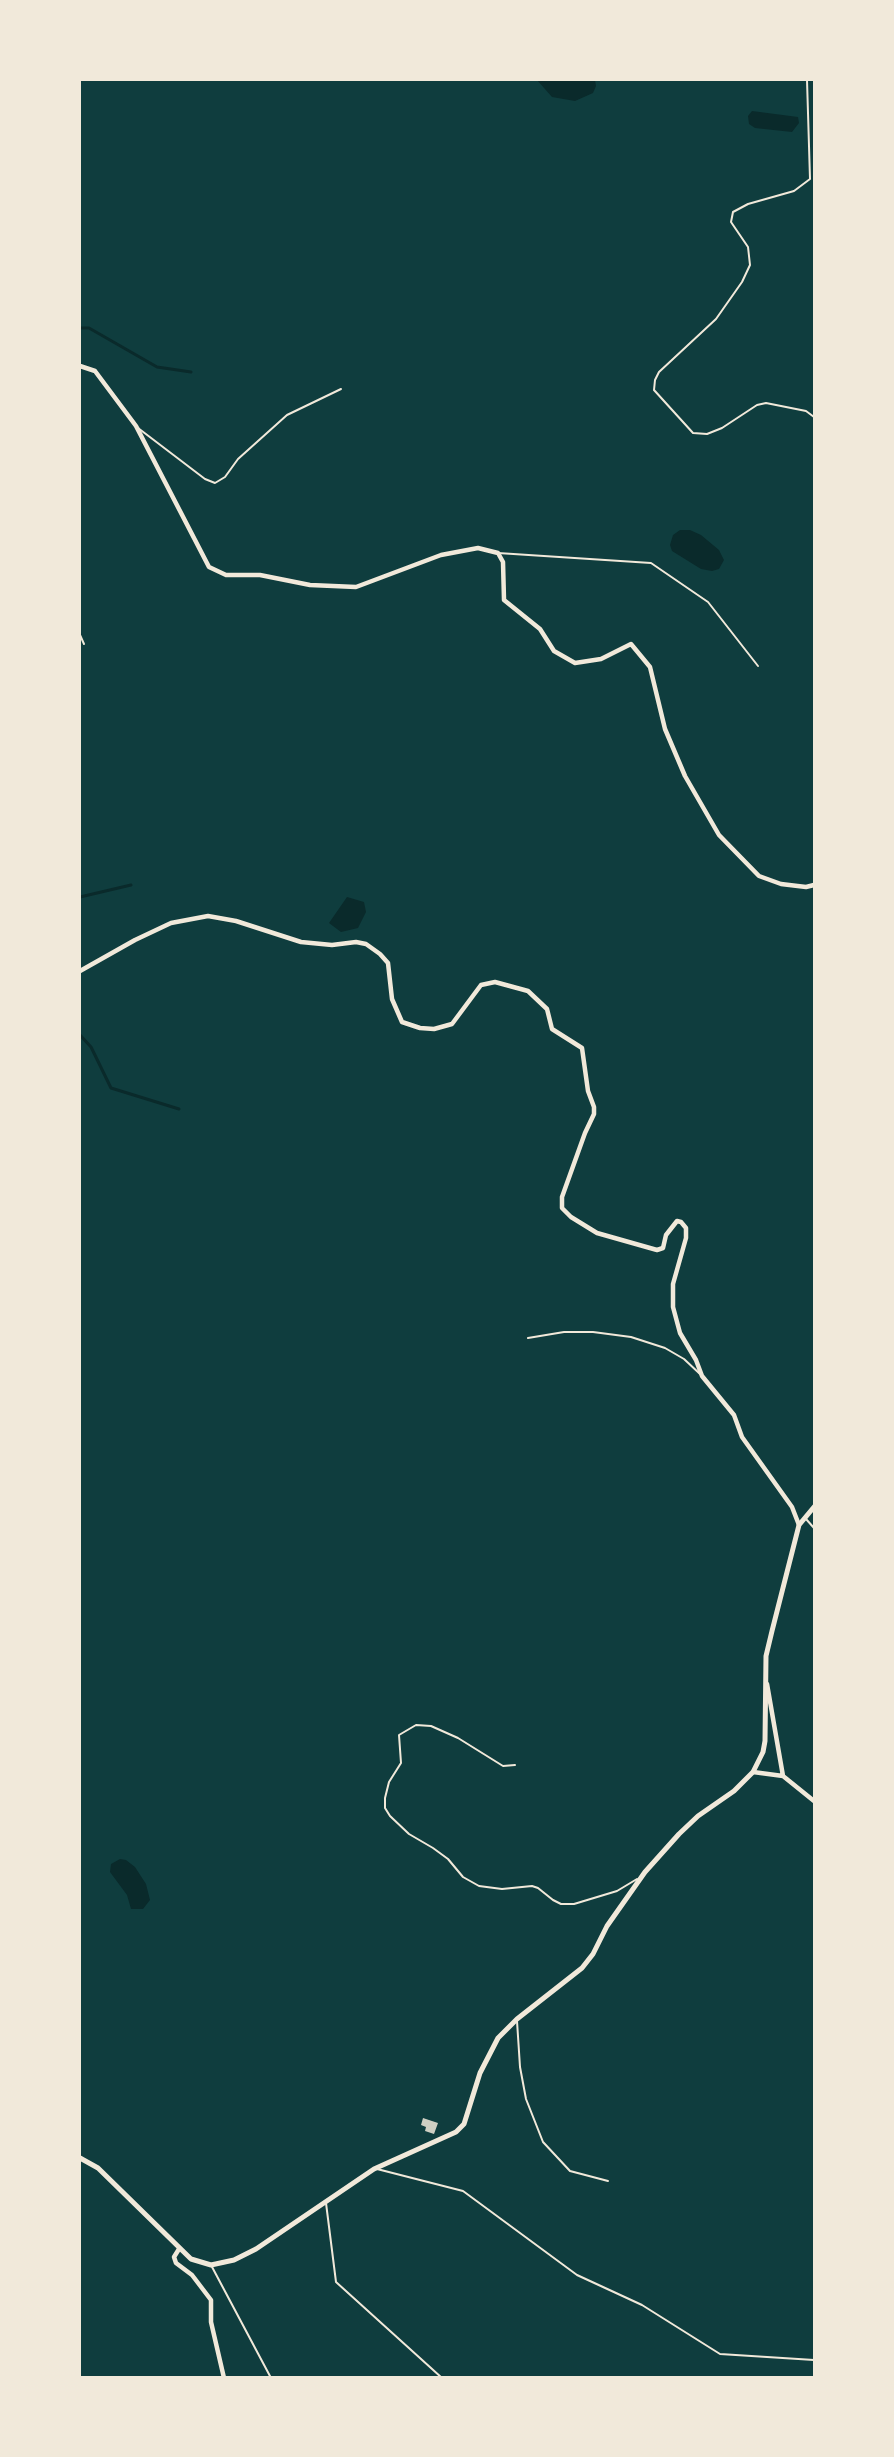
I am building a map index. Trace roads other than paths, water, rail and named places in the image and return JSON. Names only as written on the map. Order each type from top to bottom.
[{"type":"street","points":[[80,366],[95,371],[136,426],[209,567],[226,576],[260,575],[310,585],[356,587],[441,555],[478,548],[498,552],[503,562],[504,600],[540,629],[554,651],[575,663],[601,659],[631,644],[650,667],[665,729],[685,776],[718,835],[759,876],[781,884],[806,887],[814,885]]},
{"type":"street","points":[[80,971],[171,923],[208,916],[236,921],[301,942],[332,945],[356,942],[366,944],[380,954],[387,963],[392,999],[402,1022],[420,1028],[435,1029],[452,1024],[481,985],[495,982],[528,991],[548,1009],[552,1029],[582,1048],[588,1091],[594,1107],[594,1114],[562,1197],[562,1208],[571,1217],[597,1233],[657,1250],[663,1248],[666,1235],[677,1221],[686,1228],[686,1238],[673,1284],[673,1307],[680,1333],[696,1359],[702,1376],[734,1415],[742,1437],[783,1494],[800,1525]]},
{"type":"street","points":[[80,2158],[98,2168],[191,2259],[211,2265],[234,2260],[256,2249],[374,2169],[456,2132],[464,2124],[480,2073],[498,2038],[517,2019],[582,1968],[640,1878],[698,1816],[734,1791],[753,1772],[763,1752],[765,1741],[766,1656],[800,1525],[814,1507]]},
{"type":"street","points":[[766,1675],[783,1776]]},
{"type":"street","points":[[753,1772],[783,1776],[814,1801]]},
{"type":"street","points":[[179,2249],[174,2257],[176,2264],[192,2275],[210,2300],[211,2322],[225,2378]]},
{"type":"lane","points":[[807,80],[810,180],[794,191],[748,204],[733,212],[731,222],[748,248],[750,266],[742,282],[716,319],[659,372],[654,390],[693,433],[707,434],[722,428],[757,405],[766,403],[806,411],[814,417]]},
{"type":"lane","points":[[136,426],[215,483],[225,477],[238,459],[287,415],[341,389]]},
{"type":"lane","points":[[498,552],[651,563],[708,602],[758,666]]},
{"type":"lane","points":[[80,635],[84,644]]},
{"type":"lane","points":[[528,1338],[583,1332],[631,1337],[665,1348],[684,1359],[702,1376]]},
{"type":"lane","points":[[806,1519],[814,1528]]},
{"type":"lane","points":[[515,1765],[503,1766],[449,1734],[431,1726],[416,1725],[399,1735],[401,1763],[389,1782],[385,1808],[409,1834],[434,1848],[448,1859],[463,1877],[479,1886],[502,1889],[532,1886],[561,1904],[574,1904],[617,1891],[640,1878]]},
{"type":"lane","points":[[517,2019],[526,2099],[543,2142],[570,2171],[608,2181]]},
{"type":"lane","points":[[374,2169],[463,2191],[577,2275],[642,2305],[720,2354],[814,2360]]},
{"type":"lane","points":[[326,2200],[336,2282],[442,2378]]},
{"type":"lane","points":[[211,2265],[271,2378]]},
{"type":"water","points":[[537,80],[595,80],[596,86],[593,93],[575,101],[552,97]]},
{"type":"water","points":[[752,111],[798,117],[799,123],[792,132],[755,128],[749,124],[748,116]]},
{"type":"water","points":[[680,530],[690,530],[701,535],[719,550],[724,560],[719,569],[712,571],[701,569],[672,551],[670,545],[673,535]]},
{"type":"water","points":[[347,897],[364,902],[366,912],[358,928],[341,932],[329,923]]},
{"type":"water","points":[[120,1859],[126,1860],[135,1867],[146,1884],[150,1900],[143,1909],[131,1909],[127,1895],[110,1872],[111,1864]]},
{"type":"waterway","points":[[80,328],[89,328],[157,367],[191,372]]},
{"type":"waterway","points":[[80,897],[131,885]]},
{"type":"waterway","points":[[80,1035],[91,1047],[111,1088],[179,1109]]}]
